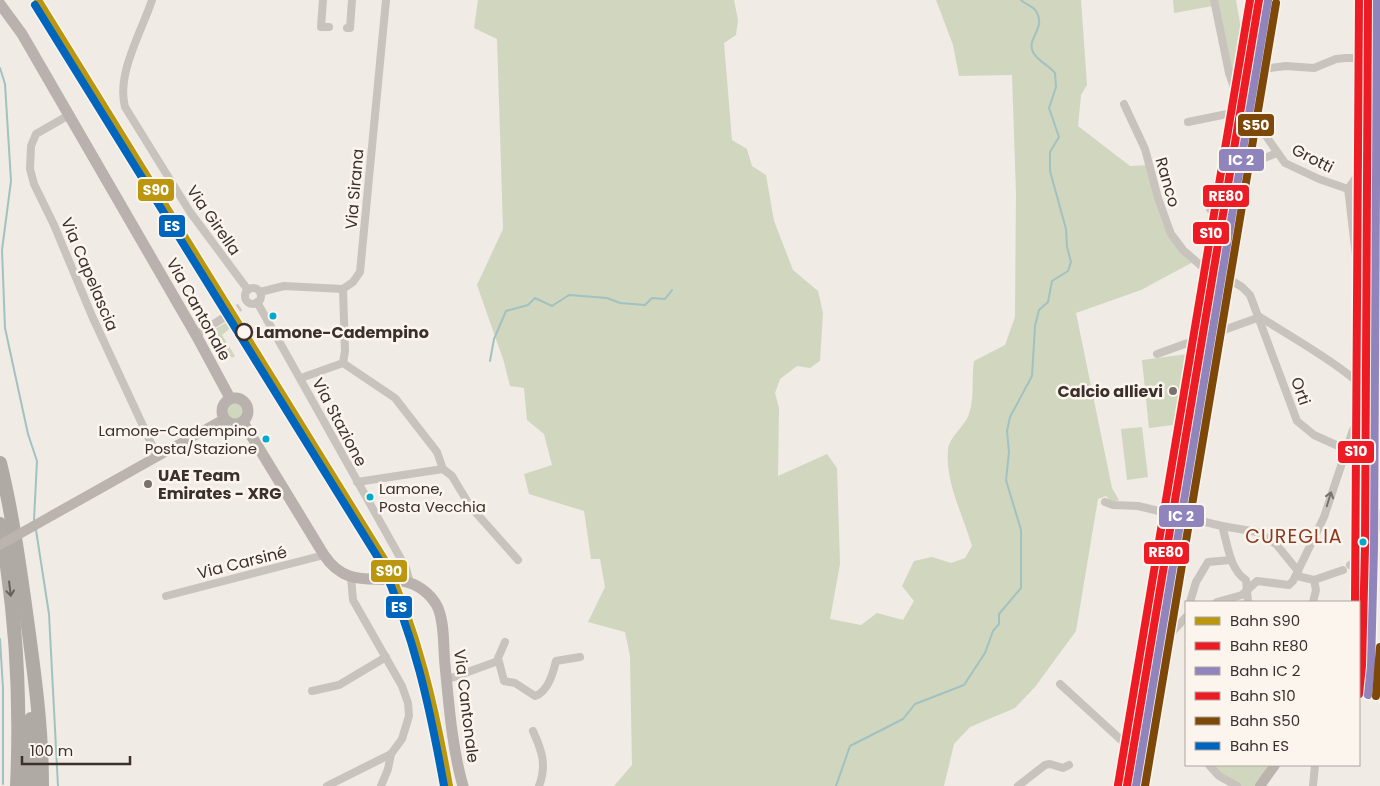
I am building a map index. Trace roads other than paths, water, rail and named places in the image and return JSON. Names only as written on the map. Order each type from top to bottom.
[{"type":"highway","points":[[0,463],[13,524],[38,700],[42,786]]},
{"type":"highway","points":[[0,524],[15,646],[18,704],[17,786]]},
{"type":"highway","points":[[22,586],[30,684],[30,786]]},
{"type":"main road","name":"Via Cantonale","points":[[0,4],[22,34],[196,335],[230,398]]},
{"type":"main road","points":[[230,398],[239,398],[247,404],[248,415],[243,422],[234,424],[224,418],[222,408],[230,398]]},
{"type":"main road","points":[[0,545],[224,418]]},
{"type":"main road","points":[[243,422],[324,555],[334,568],[351,577]]},
{"type":"main road","points":[[1360,644],[1365,617],[1368,553],[1380,514]]},
{"type":"main road","name":"Via Cantonale","points":[[351,577],[410,583],[432,598],[439,610],[446,680],[463,786]]},
{"type":"main road","points":[[1260,786],[1273,766]]},
{"type":"street","name":"Via Girella","points":[[152,0],[125,72],[122,90],[125,107],[190,212],[248,290]]},
{"type":"street","points":[[323,0],[321,27],[329,27]]},
{"type":"street","points":[[347,28],[350,28],[352,0]]},
{"type":"street","name":"Via Sirana","points":[[343,289],[353,282],[361,266],[386,0]]},
{"type":"street","name":"Grotti","points":[[1214,0],[1229,73],[1242,111],[1266,136],[1285,163],[1319,179],[1348,189],[1355,179],[1380,168]]},
{"type":"street","points":[[1229,73],[1286,66],[1314,68],[1336,59],[1346,58],[1380,61]]},
{"type":"street","name":"Ranco","points":[[1124,104],[1140,135],[1158,198],[1172,234],[1183,250],[1206,270],[1221,274],[1242,287],[1250,295],[1260,318]]},
{"type":"street","points":[[1188,122],[1242,111]]},
{"type":"street","name":"Via Capelascia","points":[[69,115],[36,134],[31,146],[29,164],[32,176],[96,325],[157,456]]},
{"type":"street","points":[[1210,209],[1209,198],[1222,175],[1277,154]]},
{"type":"street","points":[[1348,189],[1364,305],[1371,333],[1380,351]]},
{"type":"street","points":[[247,301],[245,296],[248,290],[254,288],[260,292],[284,286],[343,289],[345,351],[343,363]]},
{"type":"street","points":[[240,307],[247,301],[257,302],[260,299],[260,292]]},
{"type":"street","name":"Via Stazione","points":[[257,302],[406,568],[410,583]]},
{"type":"street","points":[[196,335],[228,315]]},
{"type":"street","points":[[1157,354],[1260,318],[1378,395],[1380,408]]},
{"type":"street","name":"Orti","points":[[1260,318],[1297,421],[1314,435],[1345,449]]},
{"type":"street","points":[[301,378],[343,363]]},
{"type":"street","points":[[343,363],[395,398],[437,452],[443,469],[452,476],[470,506],[518,560]]},
{"type":"street","points":[[1221,601],[1242,595],[1256,580],[1289,585],[1298,573],[1324,517],[1345,449],[1353,430],[1378,395]]},
{"type":"street","points":[[357,482],[443,469]]},
{"type":"street","points":[[1105,502],[1113,505],[1138,506],[1222,526],[1257,532],[1276,544],[1298,573],[1314,580],[1343,570]]},
{"type":"street","points":[[1222,526],[1231,560],[1239,576],[1246,580],[1248,601]]},
{"type":"street","points":[[1350,565],[1368,553]]},
{"type":"street","name":"Via Carsiné","points":[[166,596],[324,555]]},
{"type":"street","points":[[1190,601],[1196,582],[1208,562],[1231,560]]},
{"type":"street","points":[[351,577],[353,600],[406,696],[409,710],[404,733],[391,754],[388,770],[381,786]]},
{"type":"street","points":[[1314,580],[1316,590],[1314,601]]},
{"type":"street","points":[[1130,786],[1126,766],[1131,749],[1173,631],[1185,618]]},
{"type":"street","points":[[505,642],[498,661],[504,681],[515,683],[538,696],[544,691],[554,673],[556,661],[580,658]]},
{"type":"street","points":[[312,691],[339,685],[386,657]]},
{"type":"street","points":[[446,680],[498,661]]},
{"type":"street","points":[[1060,684],[1131,749]]},
{"type":"street","points":[[533,731],[541,748],[544,762],[539,786]]},
{"type":"street","points":[[327,786],[391,754]]},
{"type":"street","points":[[1018,786],[1045,765],[1050,764],[1063,768],[1069,765]]},
{"type":"street","points":[[1210,766],[1219,776],[1237,786]]},
{"type":"street","points":[[1313,786],[1315,766]]},
{"type":"waterway","points":[[836,786],[850,746],[903,719],[915,704],[964,685],[985,653],[993,631],[999,624],[999,614],[1021,588],[1021,530],[1006,480],[1009,452],[1007,431],[1010,417],[1032,376],[1035,326],[1039,310],[1048,302],[1052,281],[1068,271],[1071,262],[1067,247],[1066,229],[1050,171],[1050,152],[1059,137],[1049,108],[1056,87],[1055,73],[1037,58],[1033,52],[1032,42],[1038,28],[1039,17],[1035,9],[1021,0]]},
{"type":"waterway","points":[[0,68],[5,84],[11,181],[2,250],[5,328],[28,434],[37,461],[34,520]]},
{"type":"waterway","points":[[490,361],[494,339],[506,311],[528,305],[535,298],[552,306],[569,295],[607,298],[620,303],[645,305],[652,298],[665,299],[672,290]]},
{"type":"waterway","points":[[36,530],[49,614],[58,786]]},
{"type":"waterway","points":[[0,639],[3,689],[3,784]]},
{"type":"tunnel","points":[[228,315],[240,307]]},
{"type":"rail line","name":"S90","points":[[38,0],[384,559],[407,614],[416,642],[438,727],[449,786]]},
{"type":"rail line","name":"S10","points":[[1118,785],[1250,0]]},
{"type":"rail line","name":"RE80","points":[[1127,786],[1259,0]]},
{"type":"rail line","name":"S10","points":[[1355,601],[1359,0]]},
{"type":"rail line","name":"RE80","points":[[1360,685],[1365,548],[1368,0]]},
{"type":"rail line","name":"S50","points":[[1145,786],[1276,3]]},
{"type":"rail line","name":"ES","points":[[35,5],[380,561],[412,643],[427,700],[444,786]]},
{"type":"rail line","name":"S50","points":[[1376,696],[1380,647]]},
{"type":"place","name":"Lamone-Cadempino","points":[[244,332]]},
{"type":"place","name":"Calcio allievi","points":[[1173,391]]},
{"type":"place","name":"Lamone-Cadempino Posta/Stazione","points":[[266,439]]},
{"type":"place","name":"UAE Team Emirates - XRG","points":[[148,484]]},
{"type":"place","name":"Lamone, Posta Vecchia","points":[[370,497]]},
{"type":"district","name":"CUREGLIA","points":[[1294,536]]}]
